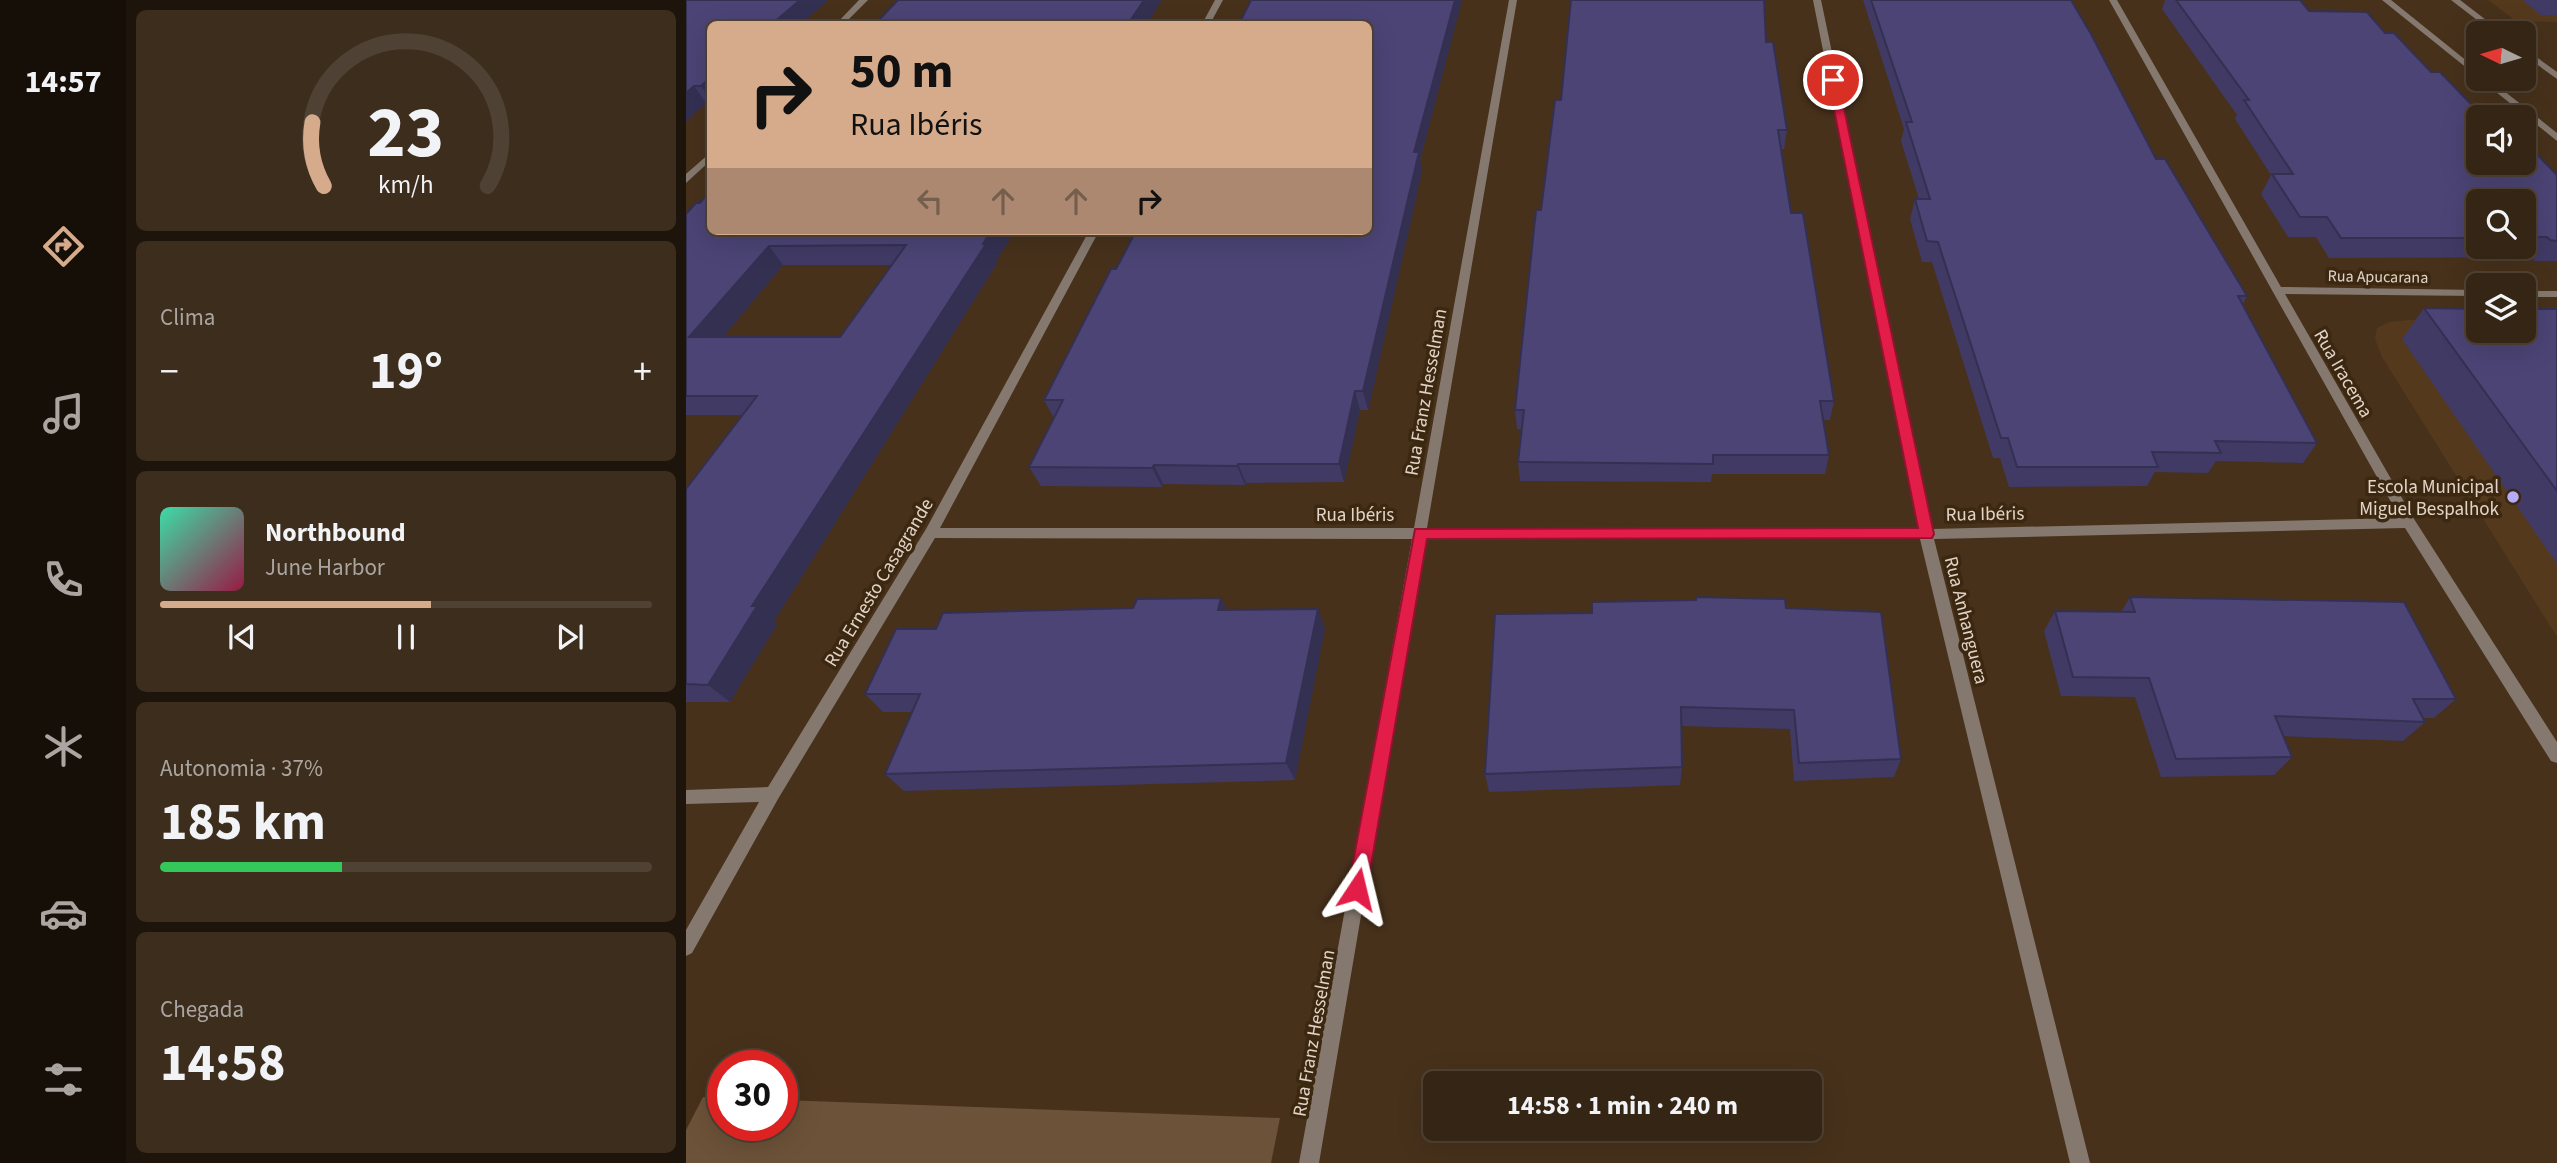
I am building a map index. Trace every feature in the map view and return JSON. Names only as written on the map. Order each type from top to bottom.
[{"type":"street","points":[[843,21],[864,0]]},
{"type":"street","points":[[1208,21],[1219,0]]},
{"type":"street","name":"Rua Franz Hesselman","points":[[1309,1163],[1513,0]]},
{"type":"street","name":"Rua Anhanguera","points":[[1817,0],[1926,534],[2080,1163]]},
{"type":"street","name":"Rua Iracema","points":[[2113,0],[2409,523],[2557,756]]},
{"type":"street","points":[[2386,0],[2466,64]]},
{"type":"street","points":[[2455,0],[2484,21]]},
{"type":"street","points":[[2536,60],[2557,76]]},
{"type":"street","points":[[2499,91],[2557,138]]},
{"type":"street","points":[[686,180],[707,159]]},
{"type":"street","name":"Rua Ernesto Casagrande","points":[[686,947],[772,794],[931,533],[1092,235]]},
{"type":"street","name":"Rua Apucarana","points":[[2277,290],[2466,293]]},
{"type":"street","points":[[2536,294],[2557,294]]},
{"type":"street","name":"Rua Ibéris","points":[[931,533],[1926,534],[2409,523]]},
{"type":"street","points":[[686,797],[772,794]]},
{"type":"shaded area","points":[[2488,0],[2557,0],[2557,22],[2516,21]]},
{"type":"shaded area","name":"Escola Municipal Miguel Bespalhok","points":[[2390,322],[2466,322],[2466,343],[2536,343],[2536,328],[2557,324],[2557,637],[2382,357],[2375,339],[2377,328]]},
{"type":"shaded area","points":[[703,1097],[707,1097],[707,1141],[798,1141],[798,1101],[1280,1118],[1271,1163],[686,1163],[686,1130]]},
{"type":"building","points":[[686,0],[800,0],[776,21],[707,21],[707,81],[686,93]]},
{"type":"building","points":[[898,0],[1144,0],[1130,21],[878,21]]},
{"type":"building","points":[[1251,0],[1455,0],[1414,152],[1419,152],[1363,391],[1355,391],[1339,464],[1154,465],[1152,468],[1029,467],[1063,400],[1044,400],[1111,269],[1116,269],[1134,235],[1372,235],[1372,21],[1240,21]]},
{"type":"building","points":[[1571,0],[1764,0],[1766,42],[1773,42],[1787,130],[1778,130],[1791,213],[1803,213],[1834,401],[1820,401],[1829,455],[1713,455],[1713,464],[1518,462],[1524,410],[1515,410],[1536,210],[1541,210],[1555,100],[1561,100]]},
{"type":"building","points":[[1871,0],[2071,0],[2156,159],[2165,159],[2247,296],[2238,296],[2317,443],[2215,441],[2221,453],[2152,452],[2158,467],[2017,467],[2008,438],[2001,438],[1938,242],[1927,241],[1915,199],[1930,199],[1906,122],[1912,122]]},
{"type":"building","points":[[2176,0],[2300,0],[2309,11],[2367,12],[2385,33],[2394,33],[2431,72],[2440,72],[2471,104],[2489,105],[2466,105],[2466,175],[2536,175],[2536,153],[2557,175],[2557,241],[2536,237],[2536,189],[2466,189],[2466,238],[2341,238],[2327,217],[2300,217],[2272,174],[2293,174],[2244,100],[2249,100]]},
{"type":"building","points":[[707,195],[707,235],[989,235],[983,244],[986,244],[752,606],[757,606],[708,685],[686,684],[686,489],[757,396],[686,396],[686,214],[696,203],[700,203]],"holes":[[[906,245],[840,337],[689,337],[769,246]]]},
{"type":"building","points":[[2424,308],[2466,309],[2466,343],[2536,343],[2536,309],[2557,309],[2557,491]]},
{"type":"building","points":[[1696,597],[1785,599],[1786,608],[1881,612],[1901,759],[1799,763],[1794,710],[1681,707],[1682,767],[1485,774],[1495,614],[1592,613],[1592,602],[1696,600]]},
{"type":"building","points":[[2130,597],[2404,602],[2456,699],[2413,699],[2425,722],[2275,716],[2292,757],[2176,759],[2149,678],[2073,677],[2055,611],[2135,612]]},
{"type":"building","points":[[1221,598],[1218,610],[1318,609],[1286,763],[885,774],[920,694],[865,694],[896,629],[936,629],[943,613],[1133,608],[1137,599]]},
{"type":"place","name":"Escola Municipal Miguel Bespalhok","points":[[2513,497]]},
{"type":"route","points":[[1357,889],[1420,533],[1926,534],[1833,80]]}]
